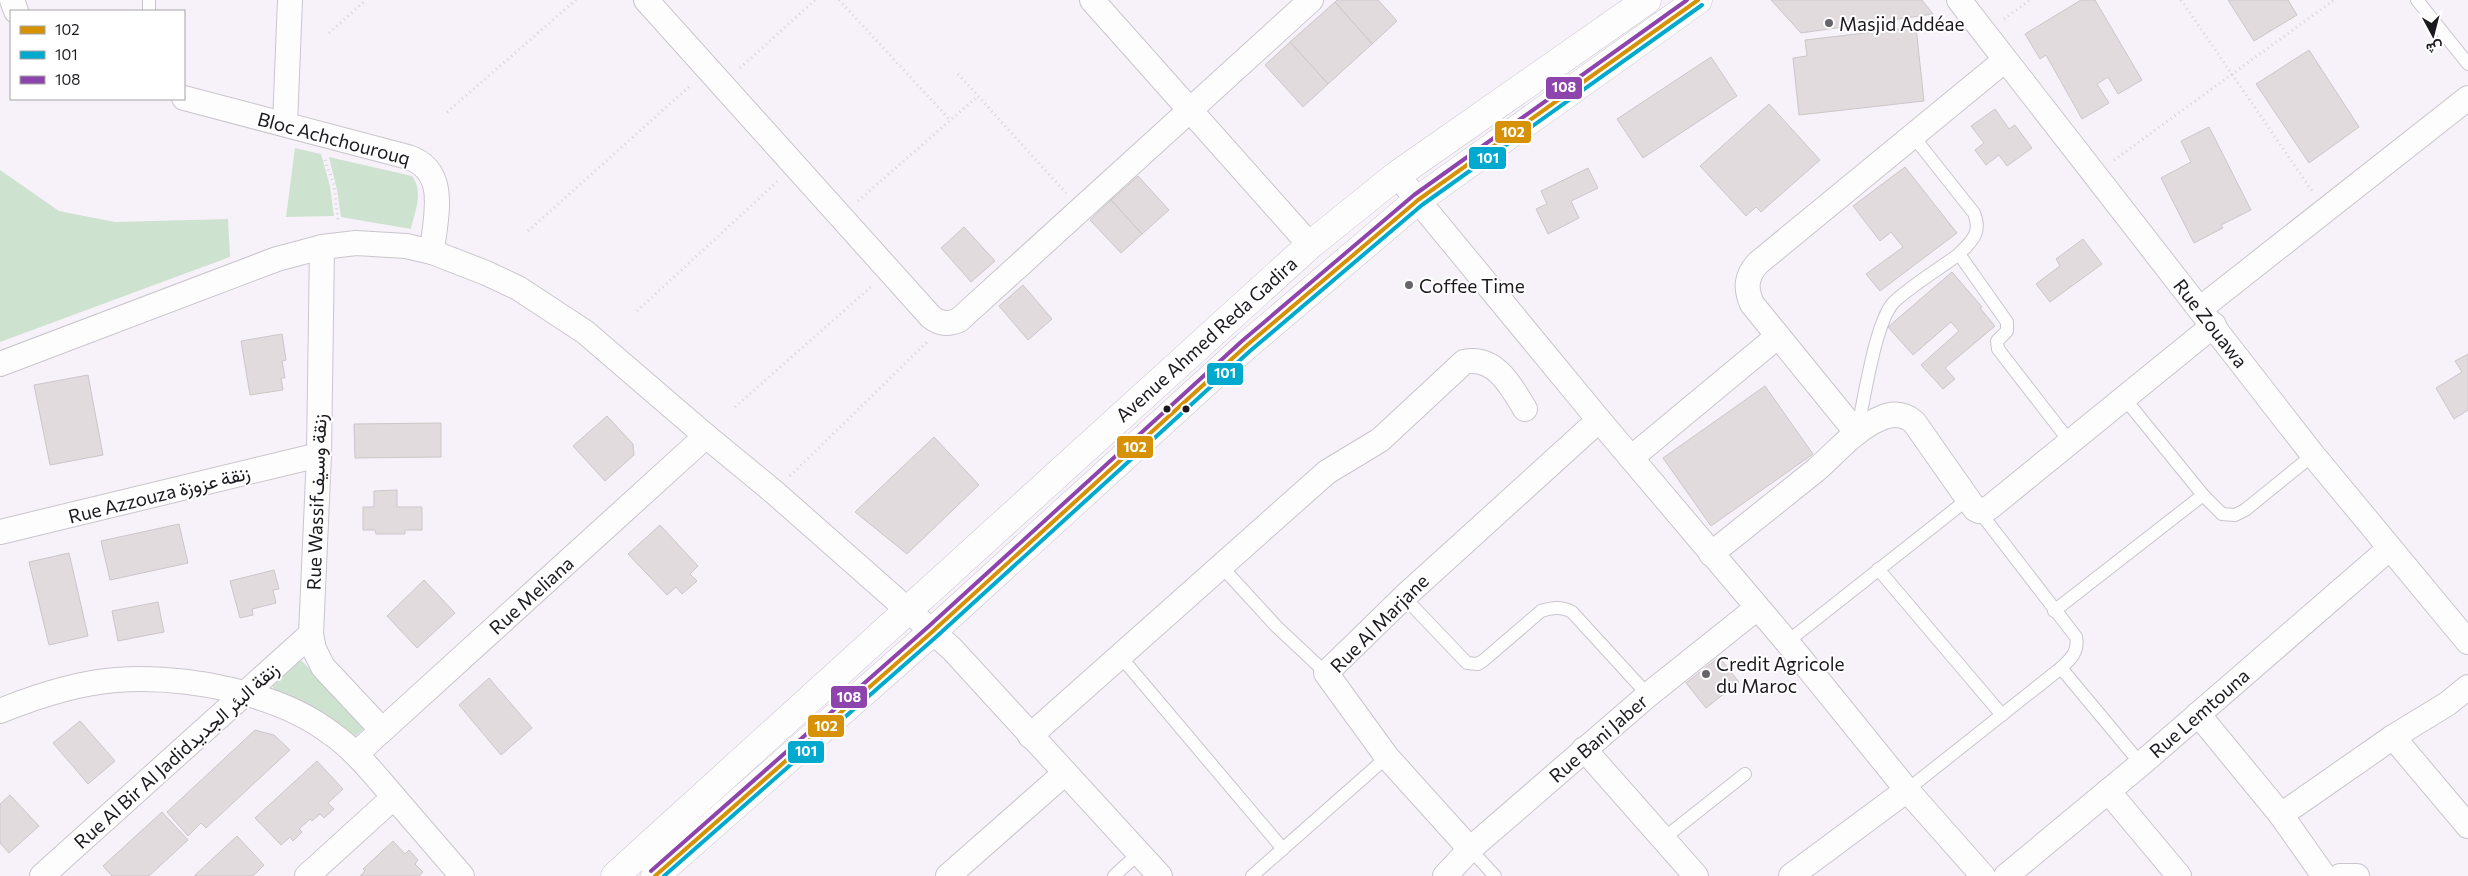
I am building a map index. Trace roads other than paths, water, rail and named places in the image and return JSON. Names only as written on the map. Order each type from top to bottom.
[{"type":"main road","name":"Avenue Ahmed Reda Gadira","points":[[615,876],[1310,245],[1397,174],[1647,0]]},
{"type":"main road","name":"Avenue Ahmed Reda Gadira","points":[[656,876],[932,632],[1246,346],[1418,200],[1698,0]]},
{"type":"street","points":[[285,124],[290,0]]},
{"type":"street","points":[[646,0],[931,317],[941,323],[958,320],[1191,111],[1311,0]]},
{"type":"street","points":[[1092,0],[1310,245]]},
{"type":"street","name":"Rue Zouawa","points":[[1959,0],[2313,455],[2468,642]]},
{"type":"street","points":[[1857,433],[1752,304],[1747,285],[1752,270],[2005,60]]},
{"type":"street","name":"Bloc Achchourouq","points":[[185,98],[408,157],[424,164],[435,178],[438,189],[432,252]]},
{"type":"street","points":[[1711,554],[1857,433],[1878,420],[1889,416],[1908,417],[1914,422],[1973,505],[1989,508],[2125,399],[2207,317],[2325,210],[2468,98]]},
{"type":"street","points":[[1397,174],[1599,420],[1787,642],[1907,790],[1983,876]]},
{"type":"street","points":[[0,364],[277,259],[322,247],[381,243],[432,252],[486,273],[518,288],[586,332],[774,492],[952,649],[1160,876]]},
{"type":"street","name":"Rue Wassifزنقة وسيف","points":[[322,247],[319,455],[312,634],[314,649],[323,667],[382,730]]},
{"type":"street","points":[[1631,458],[1778,336]]},
{"type":"street","points":[[1030,736],[1327,472],[1380,440],[1464,362],[1473,360],[1491,365],[1510,384],[1525,409]]},
{"type":"street","name":"Rue Al Marjane","points":[[1470,849],[1388,757],[1326,673],[1404,596],[1599,420]]},
{"type":"street","name":"Rue Meliana","points":[[356,754],[706,436]]},
{"type":"street","name":"Rue Azzouza زنقة عزوزة","points":[[0,532],[319,455]]},
{"type":"street","name":"Rue Lemtouna","points":[[2006,876],[2141,764],[2390,548]]},
{"type":"street","name":"Rue Bani Jaber","points":[[1445,876],[1470,849],[1648,694],[1757,608]]},
{"type":"street","name":"Rue Al Bir Al Jadidزنقة البئر الجديد","points":[[50,873],[244,692],[312,634]]},
{"type":"street","points":[[0,711],[44,694],[116,680],[175,681],[244,692],[284,706],[309,718],[332,733],[356,754],[462,876]]},
{"type":"street","points":[[2281,815],[2393,737],[2447,704],[2468,687]]},
{"type":"street","points":[[2198,714],[2281,815],[2324,876]]},
{"type":"street","points":[[2393,737],[2468,826]]},
{"type":"street","points":[[1584,749],[1696,876]]},
{"type":"street","points":[[948,876],[1064,773]]},
{"type":"street","points":[[1791,876],[1907,790]]},
{"type":"street","points":[[2108,791],[2179,876]]},
{"type":"street","points":[[307,876],[394,797]]},
{"type":"street","points":[[2340,876],[2357,876]]},
{"type":"lane","points":[[2417,0],[2468,64]]},
{"type":"lane","points":[[1857,433],[1879,334],[1883,320],[1893,303],[1959,254],[1976,235],[1978,228],[1974,214],[1913,136]]},
{"type":"lane","points":[[1959,254],[2007,322],[2007,331],[1998,341],[1998,349],[2070,442]]},
{"type":"lane","points":[[2125,399],[2203,495],[2222,514],[2235,515],[2245,510],[2313,455]]},
{"type":"lane","points":[[2054,611],[2203,495]]},
{"type":"lane","points":[[1787,642],[1878,569],[1973,505],[2076,637],[2077,644],[2071,659],[2061,668],[1907,790]]},
{"type":"lane","points":[[1221,566],[1277,627],[1326,673]]},
{"type":"lane","points":[[1878,569],[2002,716]]},
{"type":"lane","points":[[1404,596],[1467,662],[1472,664],[1484,660],[1541,611],[1549,608],[1566,608],[1572,612],[1648,694]]},
{"type":"lane","points":[[1120,656],[1283,849]]},
{"type":"lane","points":[[2061,668],[2141,764]]},
{"type":"lane","points":[[1252,876],[1388,757]]},
{"type":"lane","points":[[1663,839],[1745,774]]},
{"type":"lane","points":[[1470,849],[1495,876]]},
{"type":"lane","points":[[1114,876],[1139,853]]},
{"type":"place","name":"Masjid Addéae","points":[[1829,23]]},
{"type":"place","name":"Coffee Time","points":[[1409,285]]},
{"type":"place","name":"Credit Agricole du Maroc","points":[[1706,674]]}]
